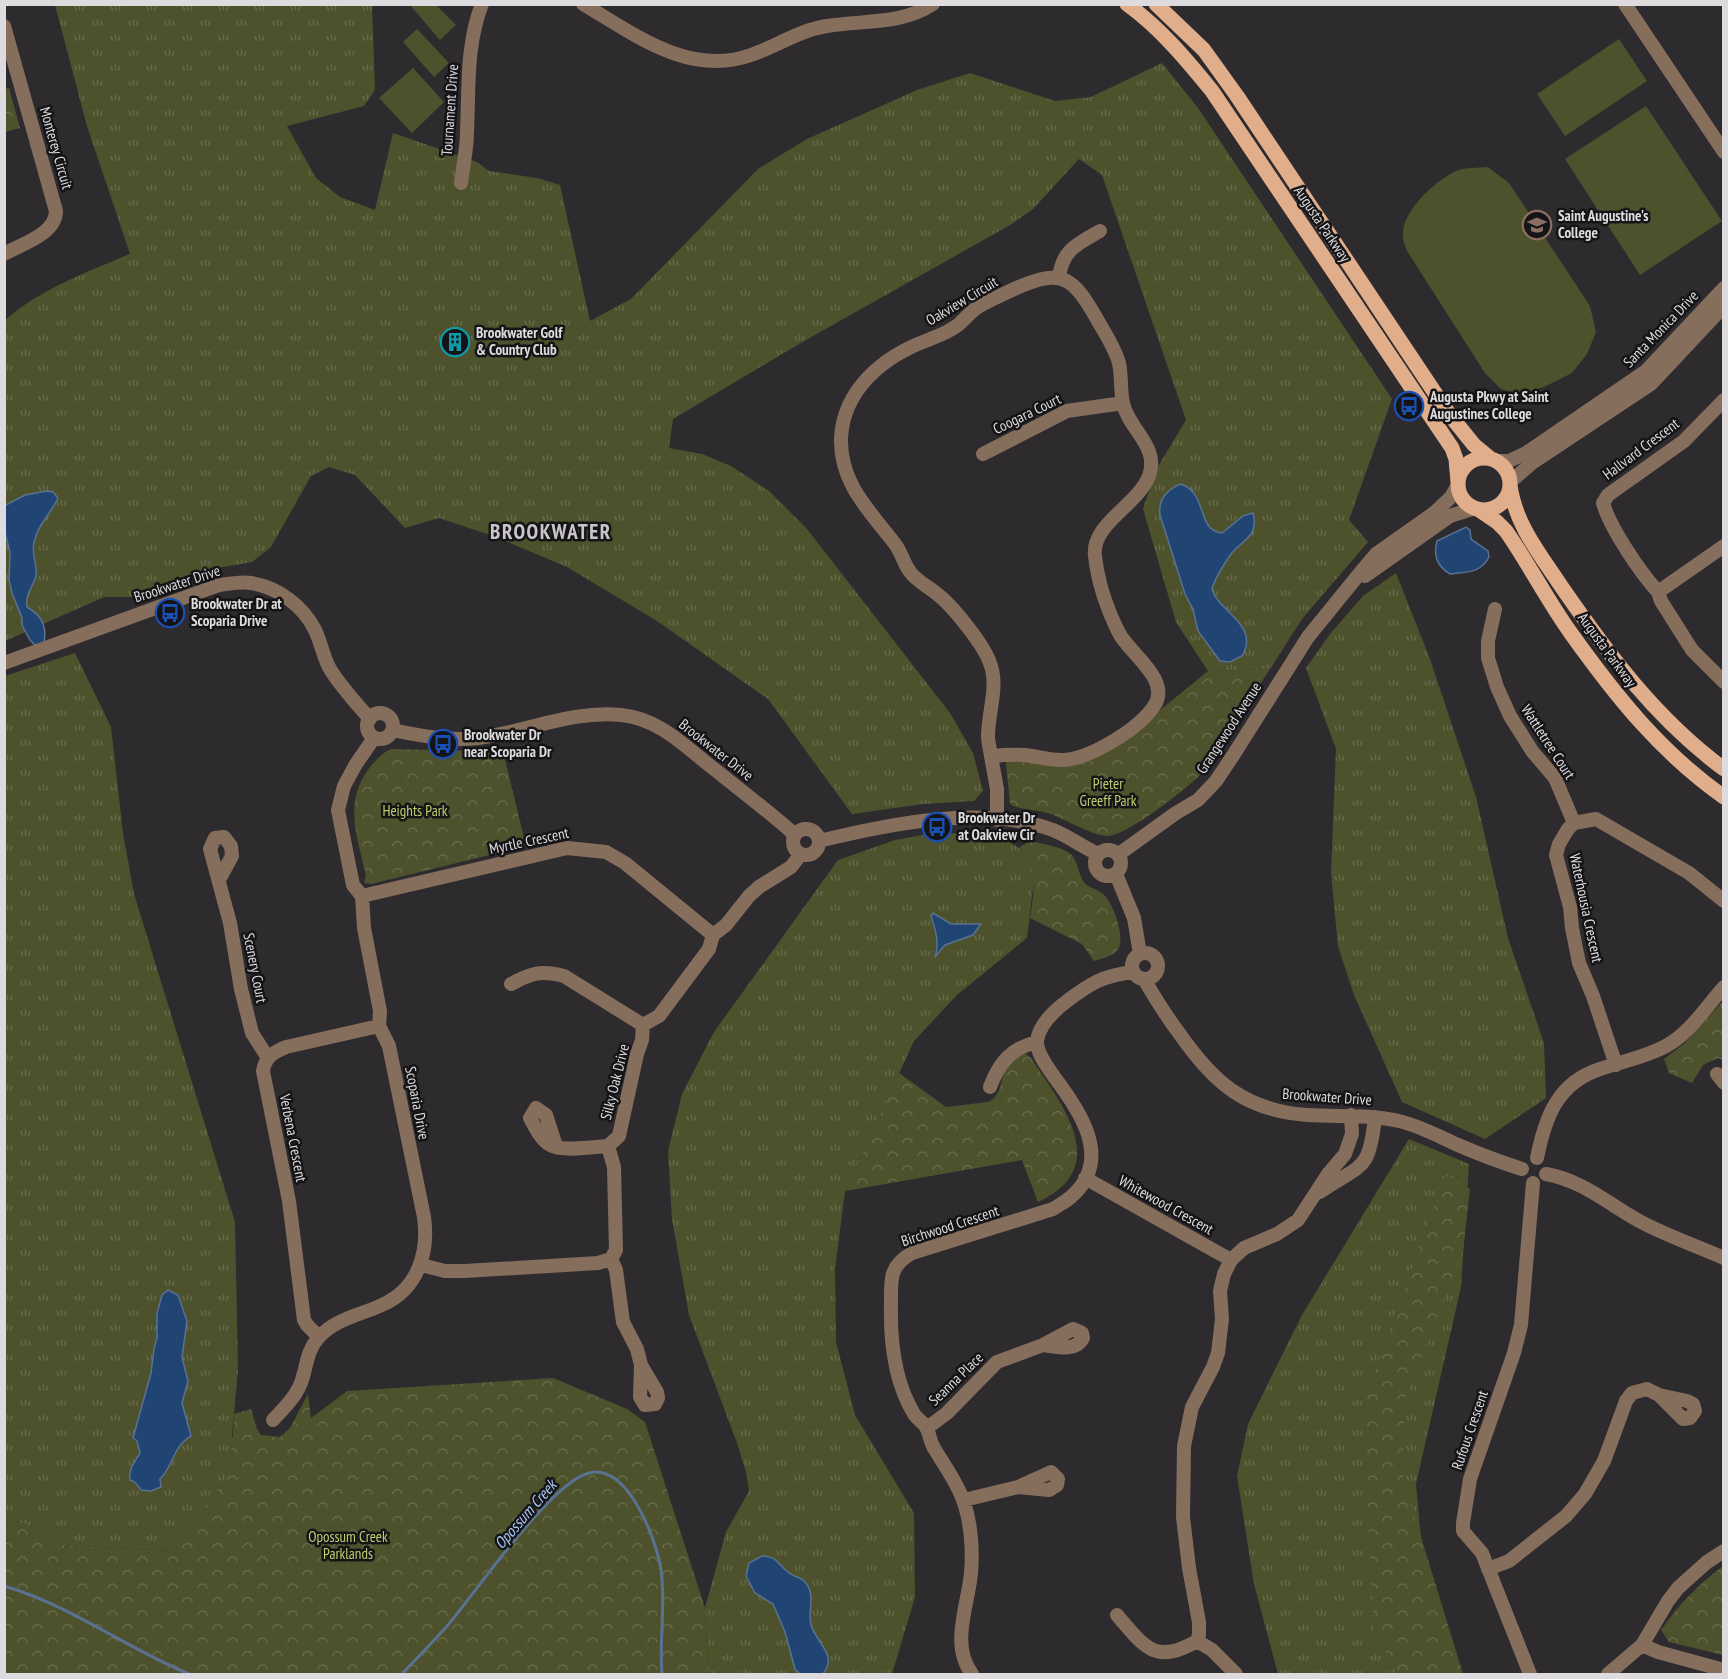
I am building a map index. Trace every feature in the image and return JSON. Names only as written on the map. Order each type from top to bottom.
[{"type":"main road","name":"Augusta Parkway","points":[[1127,4],[1183,55],[1212,91],[1452,448],[1456,459],[1458,484]]},
{"type":"main road","name":"Augusta Parkway","points":[[1156,4],[1204,50],[1449,414],[1474,445],[1494,460]]},
{"type":"main road","points":[[1476,459],[1494,460],[1506,470],[1510,484],[1508,493],[1499,505],[1493,508],[1476,509],[1463,499],[1458,484],[1459,474],[1469,462],[1476,459]]},
{"type":"main road","name":"Augusta Parkway","points":[[1510,484],[1512,501],[1521,524],[1610,656],[1646,699],[1680,734],[1724,769]]},
{"type":"main road","name":"Augusta Parkway","points":[[1476,509],[1497,522],[1506,531],[1570,631],[1644,728],[1724,797]]},
{"type":"street","name":"Tournament Drive","points":[[461,183],[467,133],[468,71],[476,22],[482,4]]},
{"type":"street","points":[[583,4],[671,53],[716,62],[753,54],[785,39],[824,26],[909,17],[933,4]]},
{"type":"street","points":[[1625,4],[1724,152]]},
{"type":"street","name":"Monterey Circuit","points":[[4,26],[56,217],[51,227],[44,232],[4,254]]},
{"type":"street","points":[[991,756],[1023,754],[1061,761],[1081,757],[1121,736],[1147,715],[1158,699],[1155,679],[1121,638],[1105,602],[1094,553],[1096,538],[1107,523],[1140,493],[1150,473],[1150,454],[1142,436],[1127,416],[1122,403],[1122,379],[1113,347],[1081,293],[1071,284],[1059,278],[1061,267],[1074,245],[1100,231]]},
{"type":"street","name":"Oakview Circuit","points":[[997,820],[997,789],[988,737],[993,684],[991,665],[984,650],[950,607],[910,572],[897,547],[863,504],[850,484],[844,467],[841,437],[844,419],[853,395],[865,379],[883,363],[913,345],[946,333],[975,309],[988,302],[1035,280],[1047,277],[1059,278]]},
{"type":"street","name":"Santa Monica Drive","points":[[1494,460],[1509,461],[1526,453],[1646,371],[1724,288]]},
{"type":"street","name":"Santa Monica Drive","points":[[1510,484],[1532,463],[1651,384],[1724,306]]},
{"type":"street","name":"Hallvard Crescent","points":[[1658,592],[1649,582],[1613,525],[1603,503],[1608,495],[1684,441],[1724,399]]},
{"type":"street","name":"Coogara Court","points":[[983,454],[1067,411],[1122,403]]},
{"type":"street","name":"Grangewood Avenue","points":[[1119,854],[1198,800],[1216,781],[1308,637],[1376,554],[1434,513],[1451,497],[1458,484]]},
{"type":"street","name":"Grangewood Avenue","points":[[1343,595],[1384,561],[1450,516],[1465,510],[1476,509]]},
{"type":"street","points":[[1724,546],[1658,592],[1661,601],[1692,650],[1724,682]]},
{"type":"street","name":"Brookwater Drive","points":[[10,661],[219,585],[250,583],[284,595],[306,616],[316,632],[328,667],[370,719]]},
{"type":"street","name":"Wattletree Court","points":[[1495,609],[1488,641],[1488,658],[1497,687],[1510,716],[1532,751],[1555,778],[1574,823]]},
{"type":"street","name":"Brookwater Drive","points":[[374,738],[368,730],[370,719],[376,714],[384,714],[391,719],[392,730],[424,737],[454,739],[479,738],[596,714],[623,715],[642,720],[677,737],[795,836]]},
{"type":"street","points":[[374,738],[384,738],[392,730]]},
{"type":"street","name":"Scoparia Drive","points":[[273,1420],[296,1394],[309,1350],[319,1337],[335,1323],[384,1304],[399,1295],[413,1280],[421,1264],[426,1233],[364,928],[362,896],[353,885],[338,810],[348,778],[374,738]]},
{"type":"street","points":[[819,840],[930,819],[997,820],[1054,831],[1098,854],[1108,850],[1119,854],[1121,867],[1116,874],[1107,876],[1099,873],[1095,864],[1098,854]]},
{"type":"street","points":[[1574,823],[1596,819],[1689,873],[1724,901]]},
{"type":"street","name":"Waterhousia Crescent","points":[[1574,823],[1559,844],[1556,855],[1570,906],[1579,963],[1593,996],[1616,1065]]},
{"type":"street","points":[[809,830],[815,833],[819,840],[815,852],[808,855],[801,854],[793,844],[795,836],[801,831],[809,830]]},
{"type":"street","name":"Myrtle Crescent","points":[[362,896],[567,848],[585,848],[606,852],[625,862],[713,935]]},
{"type":"street","points":[[511,984],[529,974],[549,972],[564,976],[643,1025],[659,1016],[710,949],[713,935],[726,925],[749,896],[791,867],[801,854]]},
{"type":"street","points":[[1116,874],[1134,918],[1140,954]]},
{"type":"street","name":"Scenery Court","points":[[219,880],[230,922],[241,989],[252,1033],[268,1058]]},
{"type":"street","points":[[990,1087],[997,1069],[1017,1048],[1037,1042],[1042,1027],[1057,1009],[1085,987],[1104,976],[1153,977],[1158,964],[1151,955],[1140,954],[1133,959],[1138,976]]},
{"type":"street","name":"Brookwater Drive","points":[[1138,976],[1196,1058],[1217,1080],[1238,1096],[1261,1107],[1286,1113],[1376,1117],[1420,1128],[1489,1158],[1522,1169]]},
{"type":"street","points":[[1537,1158],[1543,1128],[1557,1100],[1572,1083],[1598,1069],[1639,1059],[1677,1039],[1724,987]]},
{"type":"street","name":"Silky Oak Drive","points":[[608,1146],[619,1136],[642,1040],[643,1025]]},
{"type":"street","points":[[268,1058],[273,1052],[286,1047],[385,1028]]},
{"type":"street","name":"Birchwood Crescent","points":[[972,1674],[964,1661],[960,1642],[971,1571],[969,1530],[964,1500],[932,1445],[927,1428],[915,1415],[898,1378],[890,1333],[891,1293],[895,1267],[900,1260],[912,1253],[1053,1209],[1072,1196],[1085,1178],[1089,1167],[1091,1146],[1088,1131],[1082,1115],[1042,1057],[1037,1042]]},
{"type":"street","name":"Verbena Crescent","points":[[268,1058],[264,1063],[263,1071],[289,1201],[304,1320],[319,1337]]},
{"type":"street","points":[[1117,1615],[1136,1638],[1156,1651],[1168,1654],[1182,1650],[1197,1641],[1199,1622],[1182,1517],[1184,1446],[1192,1407],[1218,1353],[1224,1274],[1231,1260],[1244,1248],[1290,1227],[1298,1220],[1328,1174],[1345,1154],[1352,1134],[1351,1115]]},
{"type":"street","points":[[1313,1196],[1355,1172],[1361,1166],[1370,1152],[1376,1117]]},
{"type":"street","points":[[421,1264],[445,1271],[465,1271],[598,1263],[610,1259],[616,1250],[614,1167],[608,1146],[564,1148],[556,1146]]},
{"type":"street","points":[[1537,1158],[1546,1166],[1546,1174],[1542,1181],[1533,1183],[1524,1177],[1522,1169],[1529,1159],[1537,1158]]},
{"type":"street","points":[[1546,1174],[1563,1177],[1597,1194],[1635,1219],[1724,1258]]},
{"type":"street","name":"Whitewood Crescent","points":[[1085,1178],[1231,1260]]},
{"type":"street","name":"Rufous Crescent","points":[[1530,1674],[1488,1569],[1476,1544],[1463,1531],[1463,1523],[1470,1479],[1514,1353],[1521,1325],[1533,1183]]},
{"type":"street","points":[[610,1259],[616,1270],[623,1322],[637,1349],[641,1365]]},
{"type":"street","name":"Seanna Place","points":[[927,1428],[947,1413],[996,1362],[1043,1346]]},
{"type":"street","points":[[1488,1569],[1509,1561],[1566,1516],[1584,1494],[1604,1461],[1626,1401],[1632,1393],[1647,1389],[1659,1395]]},
{"type":"street","points":[[964,1500],[1018,1487]]},
{"type":"street","points":[[1608,1674],[1642,1645],[1655,1621],[1678,1588],[1707,1562],[1724,1551]]},
{"type":"street","points":[[1197,1641],[1212,1650],[1236,1674]]},
{"type":"street","points":[[1642,1645],[1658,1652],[1724,1670]]},
{"type":"green space","name":"Brookwater Golf & Country Club","points":[[55,5],[372,5],[375,90],[364,106],[287,126],[316,178],[340,197],[375,210],[393,133],[477,162],[489,171],[537,178],[560,185],[590,321],[631,299],[758,169],[807,139],[917,90],[970,73],[1055,101],[1091,97],[1162,63],[1198,108],[1392,399],[1349,520],[1368,542],[1302,619],[1270,669],[1208,671],[1176,622],[1143,509],[1156,470],[1186,420],[1102,175],[1079,159],[1033,209],[1010,225],[799,344],[673,419],[669,448],[702,454],[731,466],[769,491],[807,529],[950,713],[973,753],[983,791],[974,801],[923,804],[852,814],[768,699],[657,621],[567,567],[496,537],[439,518],[405,528],[355,475],[329,467],[311,476],[271,547],[252,562],[199,571],[138,597],[104,597],[5,641],[4,321],[48,290],[130,254],[87,126]]},
{"type":"green space","points":[[410,5],[436,5],[456,25],[440,40]]},
{"type":"green space","points":[[417,29],[449,63],[434,77],[403,42]]},
{"type":"green space","points":[[1619,39],[1647,81],[1565,136],[1537,94]]},
{"type":"green space","points":[[413,68],[444,102],[412,133],[379,98]]},
{"type":"green space","points":[[9,88],[20,128],[5,132],[5,89]]},
{"type":"green space","points":[[1646,106],[1722,221],[1640,275],[1565,159]]},
{"type":"green space","points":[[1488,167],[1509,183],[1590,306],[1596,332],[1587,354],[1572,373],[1544,387],[1519,394],[1501,389],[1485,373],[1407,251],[1403,240],[1407,218],[1413,208],[1438,182],[1456,171]]},
{"type":"green space","points":[[1396,573],[1430,659],[1476,797],[1508,938],[1544,1043],[1546,1098],[1485,1139],[1402,1102],[1354,995],[1338,946],[1331,873],[1336,749],[1306,668],[1330,634],[1363,596]]},
{"type":"green space","points":[[75,653],[111,727],[123,833],[134,894],[235,1222],[238,1370],[232,1436],[234,1439],[228,1478],[172,1551],[63,1545],[25,1524],[5,1520],[5,676]]},
{"type":"green space","name":"Pieter Greeff Park","points":[[1270,669],[1200,775],[1169,801],[1128,829],[1107,836],[1101,835],[1051,814],[1010,804],[1006,763],[1011,759],[1060,765],[1131,734],[1208,671]]},
{"type":"green space","name":"Heights Park","points":[[502,747],[526,846],[371,884],[364,883],[366,875],[356,833],[354,806],[362,780],[377,759],[391,749],[480,751]]},
{"type":"green space","points":[[934,833],[997,834],[1019,848],[1031,868],[1034,880],[1027,938],[957,995],[914,1041],[845,1191],[835,1269],[836,1342],[855,1415],[914,1513],[915,1597],[892,1674],[711,1674],[708,1667],[705,1608],[726,1532],[749,1491],[737,1443],[689,1315],[672,1219],[668,1151],[682,1094],[714,1032],[838,860],[895,840]]},
{"type":"green space","points":[[1030,841],[1069,853],[1073,856],[1084,882],[1107,898],[1117,920],[1120,937],[1118,949],[1113,954],[1094,961],[1082,944],[1030,918],[1033,898],[1032,874],[1019,848]]},
{"type":"green space","points":[[1723,1001],[1723,1060],[1718,1058],[1703,1065],[1692,1083],[1669,1073],[1664,1059],[1685,1043]]},
{"type":"green space","points":[[1025,1053],[1031,1058],[1055,1095],[1074,1134],[1077,1153],[1073,1171],[1061,1188],[1038,1202],[1022,1160],[845,1191],[899,1073],[946,1107],[988,1102],[994,1098],[1000,1088],[1008,1065],[1013,1059]]},
{"type":"green space","points":[[1409,1139],[1469,1164],[1461,1287],[1416,1484],[1422,1551],[1461,1674],[1278,1674],[1254,1584],[1237,1476],[1248,1424],[1302,1315]]},
{"type":"green space","points":[[1445,1175],[1470,1189],[1463,1251],[1405,1400],[1403,1478],[1463,1674],[1398,1674],[1374,1632],[1362,1407]]},
{"type":"green space","name":"Opossum Creek Parklands","points":[[553,1378],[627,1409],[645,1422],[705,1608],[708,1667],[711,1674],[5,1674],[5,1520],[25,1524],[63,1545],[171,1551],[227,1478],[234,1414],[251,1409],[261,1435],[280,1437],[290,1428],[308,1394],[311,1418],[347,1391]]},
{"type":"green space","points":[[1723,1566],[1723,1655],[1669,1642],[1661,1630],[1689,1595]]},
{"type":"water","points":[[1180,484],[1195,494],[1208,525],[1214,531],[1222,533],[1243,516],[1253,513],[1252,533],[1231,554],[1212,588],[1215,596],[1242,626],[1246,635],[1246,645],[1242,656],[1230,662],[1220,661],[1198,631],[1193,609],[1185,594],[1160,515],[1160,505],[1164,496]]},
{"type":"water","points":[[53,492],[58,498],[41,525],[33,547],[36,576],[27,602],[27,607],[37,614],[43,623],[45,634],[43,646],[38,648],[30,640],[22,625],[22,618],[12,593],[4,506],[25,495]]},
{"type":"water","points":[[1466,527],[1470,530],[1471,539],[1488,551],[1489,557],[1478,569],[1450,574],[1437,560],[1437,541]]},
{"type":"water","points":[[933,913],[951,924],[981,924],[973,935],[945,945],[935,957],[937,941],[931,916]]},
{"type":"water","points":[[168,1290],[178,1295],[187,1321],[182,1357],[188,1381],[182,1403],[191,1436],[180,1445],[168,1469],[160,1479],[161,1487],[151,1491],[141,1490],[135,1482],[130,1480],[131,1469],[140,1453],[137,1441],[133,1438],[151,1373],[157,1338],[157,1313],[162,1295]]},
{"type":"water","points":[[762,1556],[775,1559],[808,1586],[811,1597],[811,1625],[827,1655],[827,1667],[823,1674],[800,1674],[795,1669],[785,1632],[773,1604],[755,1593],[746,1576],[749,1563]]},
{"type":"waterway","name":"Opossum Creek","points":[[402,1674],[448,1625],[535,1516],[573,1481],[589,1473],[603,1473],[616,1480],[628,1492],[638,1507],[654,1541],[662,1583],[662,1674]]},
{"type":"waterway","name":"Opossum Creek","points":[[4,1586],[52,1604],[189,1674]]},
{"type":"place","name":"Saint Augustine's College","points":[[1537,225]]},
{"type":"place","name":"Brookwater Golf & Country Club","points":[[455,342]]},
{"type":"place","name":"Augusta Pkwy at Saint Augustines College","points":[[1409,406]]},
{"type":"place","name":"Brookwater Dr at Scoparia Drive","points":[[170,613]]},
{"type":"place","name":"Brookwater Dr near Scoparia Dr","points":[[443,744]]},
{"type":"place","name":"Brookwater Dr at Oakview Cir","points":[[937,827]]},
{"type":"district","name":"BROOKWATER","points":[[551,532]]}]
